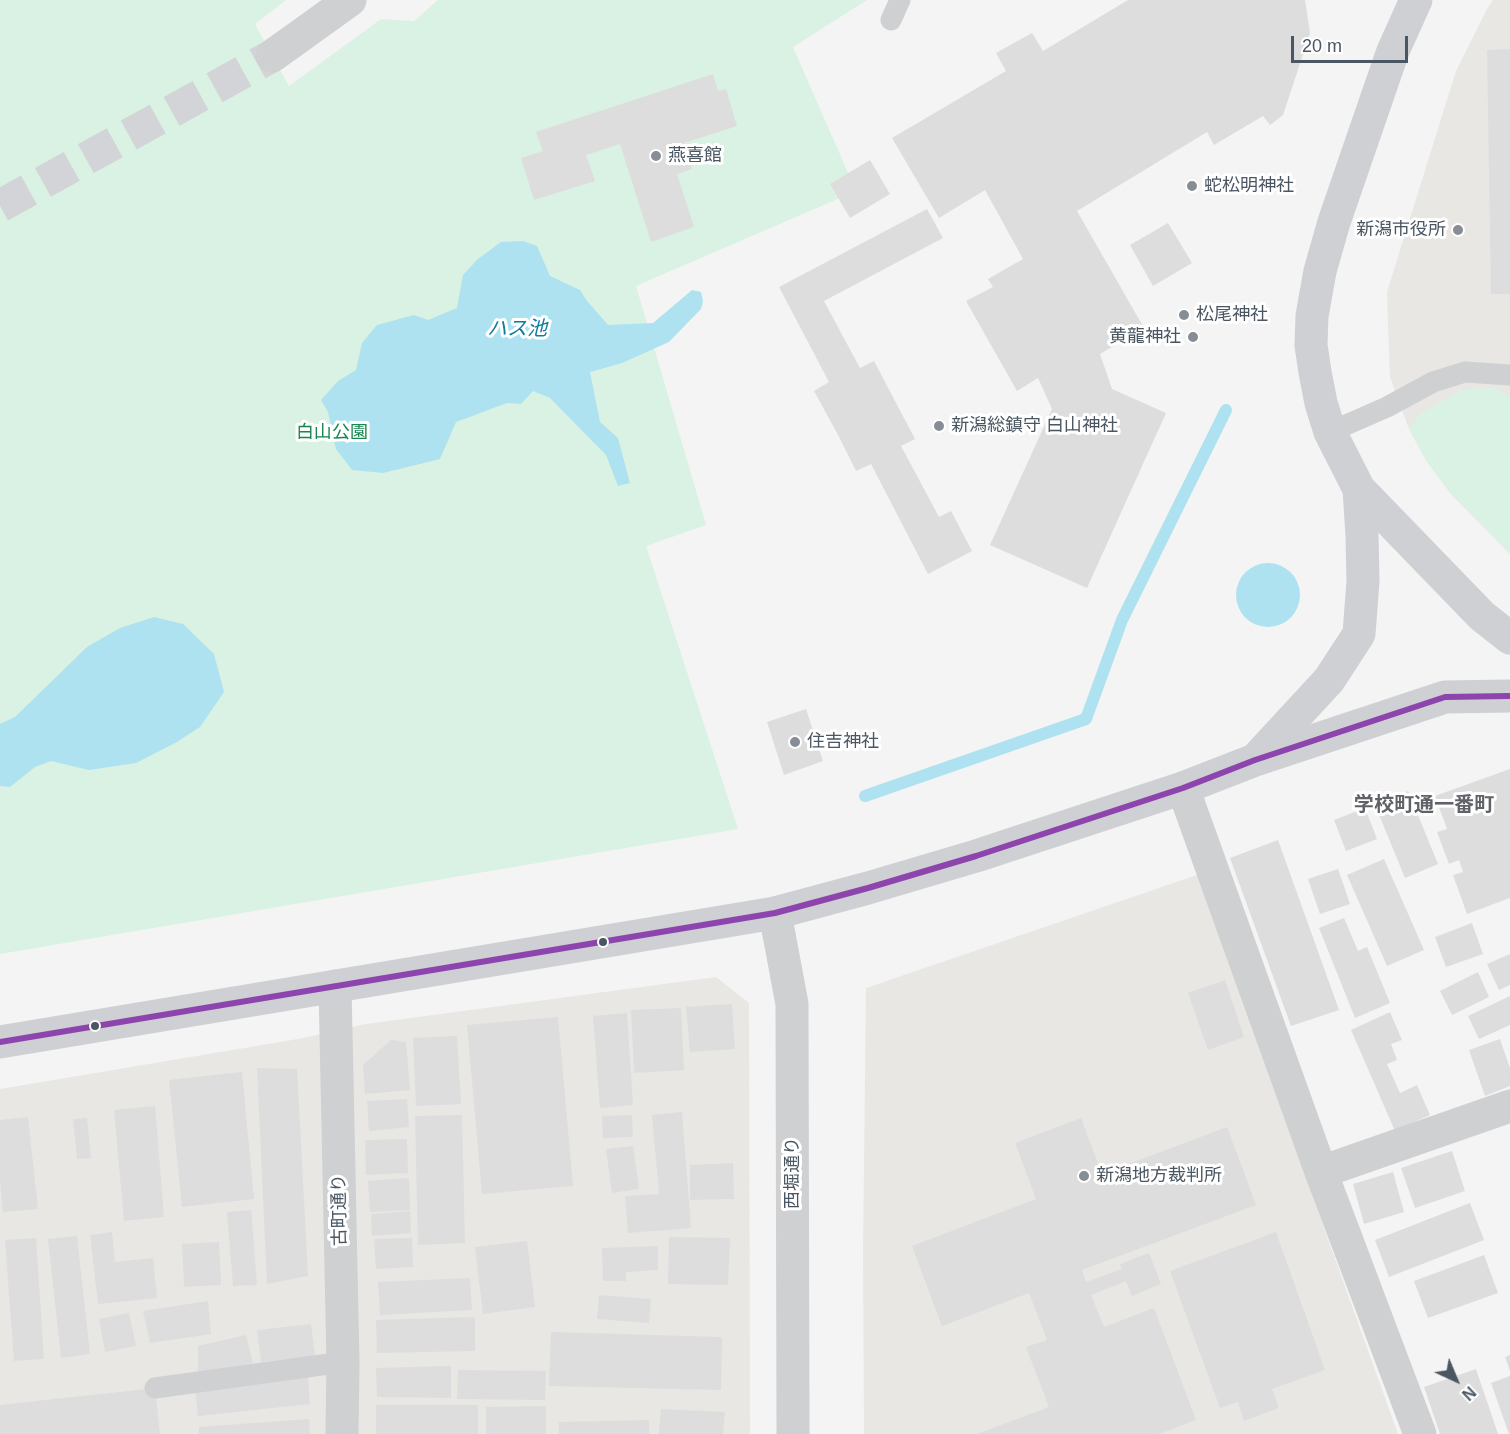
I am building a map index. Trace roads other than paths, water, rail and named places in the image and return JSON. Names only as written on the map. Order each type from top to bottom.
[{"type":"main road","points":[[1416,0],[1393,51],[1334,222],[1320,271],[1312,316],[1311,345],[1321,403],[1330,432],[1359,489],[1482,616],[1510,638]]},
{"type":"main road","points":[[1255,760],[1329,680],[1359,634],[1363,580],[1359,489]]},
{"type":"main road","points":[[0,1042],[775,913],[976,856],[1183,788],[1255,760],[1445,697],[1510,696]]},
{"type":"street","points":[[272,56],[350,0]]},
{"type":"street","points":[[1183,788],[1321,1172],[1420,1434]]},
{"type":"street","name":"西堀通り","points":[[775,913],[792,1004],[793,1434]]},
{"type":"street","name":"古町通り","points":[[335,986],[343,1362],[342,1434]]},
{"type":"street","points":[[1321,1172],[1510,1106]]},
{"type":"lane","points":[[891,20],[900,0]]},
{"type":"lane","points":[[1330,432],[1449,376],[1465,372],[1510,375]]},
{"type":"lane","points":[[155,1388],[343,1362]]},
{"type":"water","name":"ハス池","points":[[523,241],[537,246],[550,276],[580,290],[608,325],[653,323],[692,290],[701,292],[703,301],[701,309],[669,342],[622,363],[590,372],[600,422],[618,438],[630,483],[618,486],[606,455],[550,398],[533,391],[521,404],[507,403],[456,422],[440,459],[383,473],[352,470],[336,449],[328,412],[321,400],[338,381],[356,370],[362,343],[377,325],[414,315],[428,320],[457,308],[463,275],[478,259],[501,242]]},
{"type":"water","points":[[1262,563],[1274,563],[1291,572],[1298,583],[1300,595],[1298,607],[1291,618],[1274,627],[1262,627],[1250,622],[1241,613],[1236,601],[1236,589],[1241,577],[1250,568]]},
{"type":"water","points":[[154,617],[183,624],[214,654],[224,692],[200,727],[136,763],[89,770],[51,761],[35,767],[10,787],[0,786],[0,724],[15,717],[87,647],[120,628]]},
{"type":"waterway","points":[[865,796],[1086,719],[1122,620],[1226,410]]},
{"type":"tunnel","points":[[0,206],[272,56]]},
{"type":"place","name":"燕喜館","points":[[656,156]]},
{"type":"place","name":"蛇松明神社","points":[[1192,186]]},
{"type":"place","name":"新潟市役所","points":[[1458,230]]},
{"type":"place","name":"松尾神社","points":[[1184,315]]},
{"type":"place","name":"黄龍神社","points":[[1193,337]]},
{"type":"place","name":"新潟総鎮守 白山神社","points":[[939,426]]},
{"type":"place","name":"住吉神社","points":[[795,742]]},
{"type":"place","name":"新潟地方裁判所","points":[[1084,1176]]},
{"type":"district","name":"学校町通一番町","points":[[1424,805]]},
{"type":"park label","name":"白山公園","points":[[332,433]]}]
